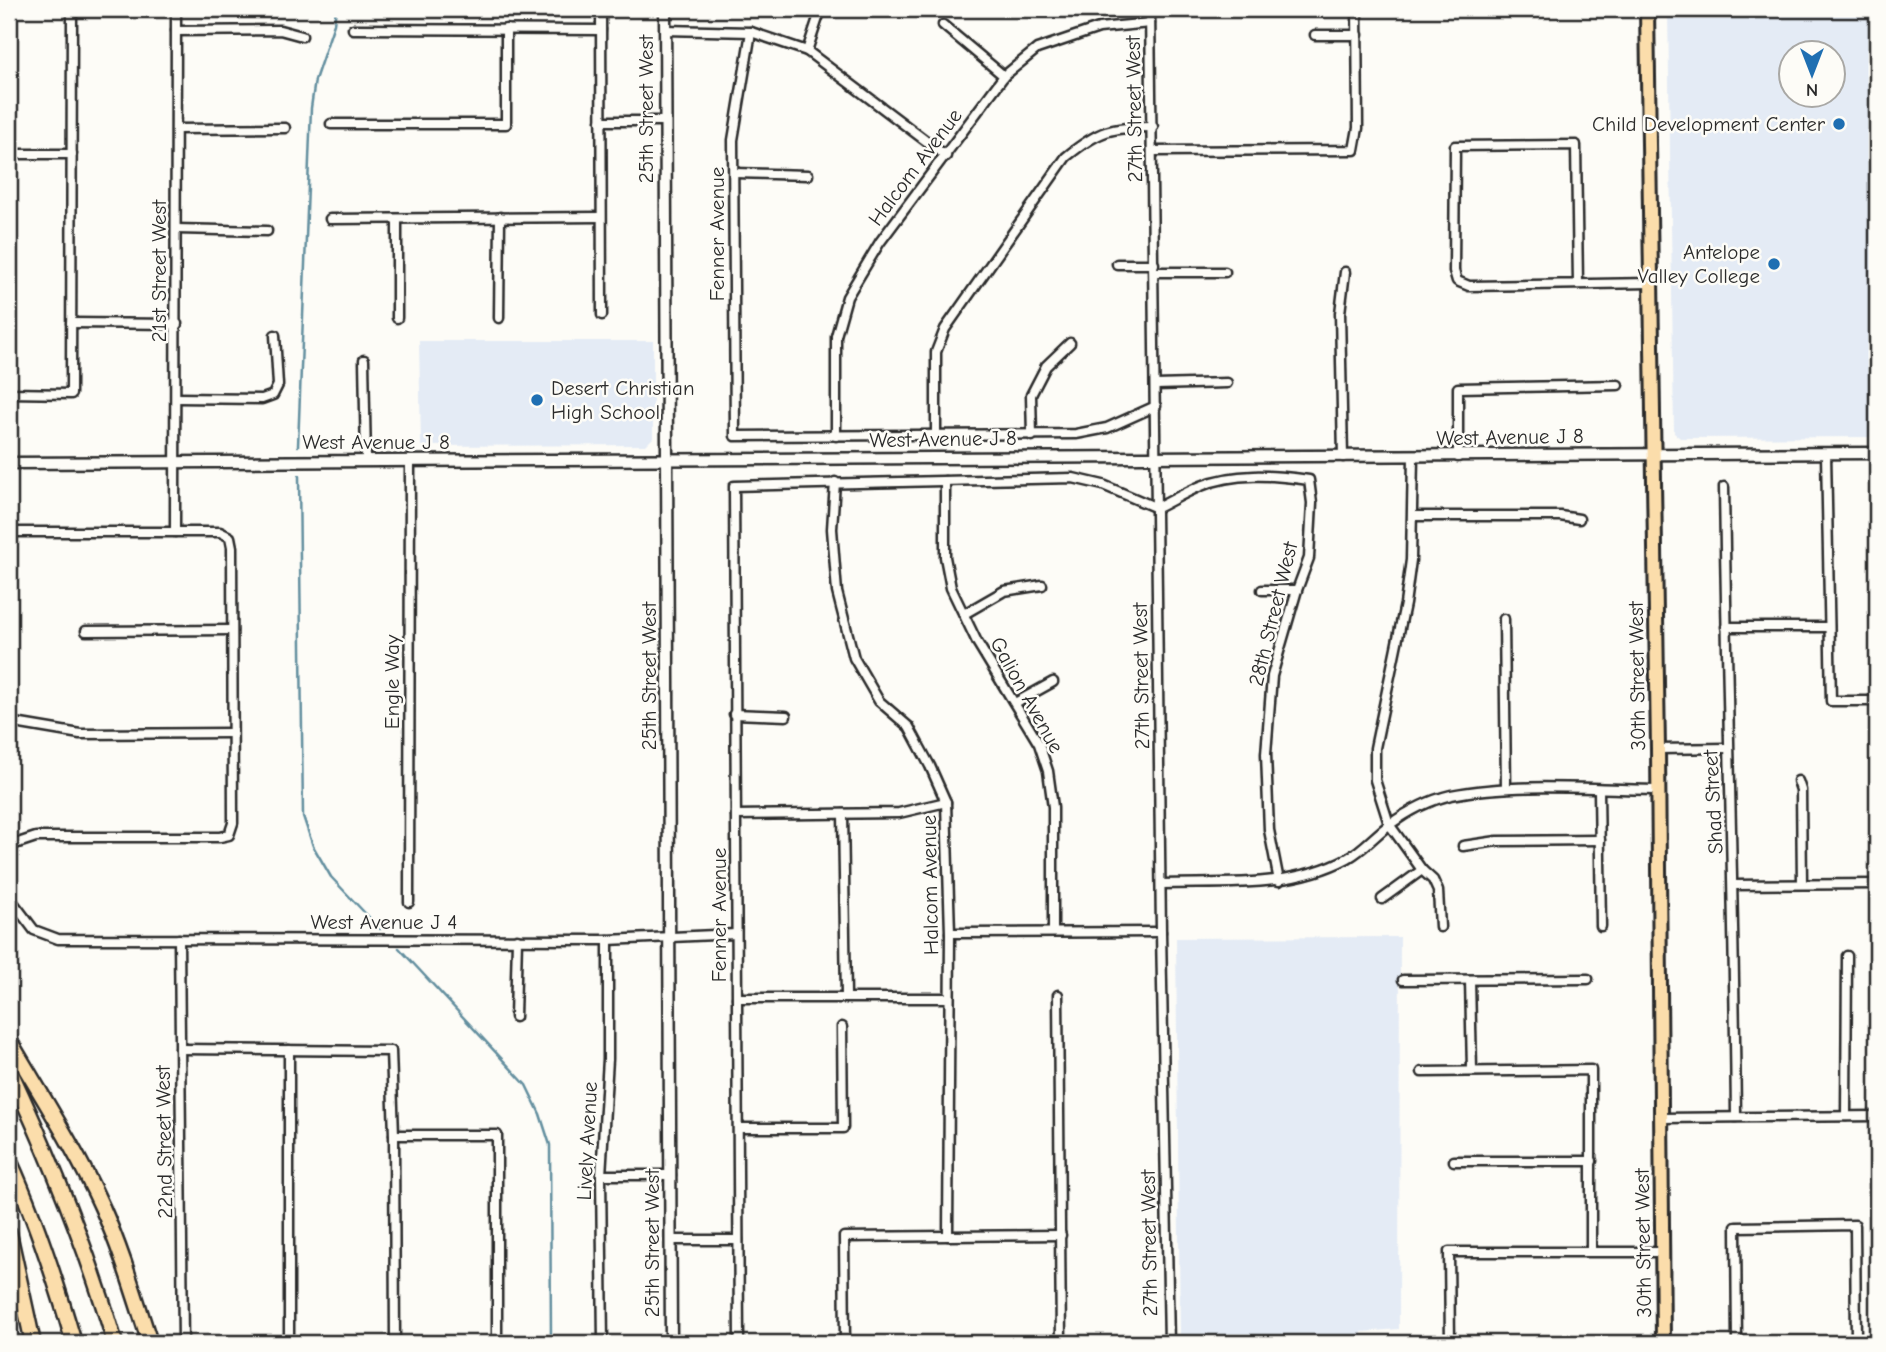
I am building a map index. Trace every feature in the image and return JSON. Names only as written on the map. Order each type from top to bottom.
[{"type":"highway","points":[[9,1040],[69,1141],[102,1207],[128,1270],[150,1343]]},
{"type":"highway","points":[[9,1069],[51,1159],[97,1280],[115,1343]]},
{"type":"highway","points":[[9,1160],[54,1275],[74,1343]]},
{"type":"highway","points":[[9,1233],[33,1343]]},
{"type":"main road","name":"30th Street West","points":[[1647,9],[1658,749],[1663,1343]]},
{"type":"street","points":[[9,393],[71,394],[72,9]]},
{"type":"street","name":"21st Street West","points":[[175,532],[176,9]]},
{"type":"street","points":[[601,9],[602,315]]},
{"type":"street","name":"25th Street West","points":[[665,9],[671,1343]]},
{"type":"street","points":[[807,51],[821,9]]},
{"type":"street","name":"27th Street West","points":[[1150,9],[1161,932],[1169,1343]]},
{"type":"street","points":[[1153,151],[1354,150],[1358,128],[1357,9]]},
{"type":"street","name":"Halcom Avenue","points":[[836,436],[836,336],[846,297],[880,242],[1004,76],[1037,49],[1099,28],[1150,23]]},
{"type":"street","points":[[943,25],[1004,76]]},
{"type":"street","points":[[353,29],[601,30]]},
{"type":"street","points":[[331,124],[506,124],[506,29]]},
{"type":"street","points":[[176,31],[281,30],[302,36]]},
{"type":"street","points":[[665,30],[751,32],[807,51],[946,156]]},
{"type":"street","name":"Fenner Avenue","points":[[751,32],[733,140],[736,436],[836,436]]},
{"type":"street","points":[[1315,35],[1358,34]]},
{"type":"street","points":[[601,121],[666,121]]},
{"type":"street","points":[[936,435],[936,352],[952,318],[1066,157],[1088,139],[1119,127],[1153,127]]},
{"type":"street","points":[[177,129],[285,128]]},
{"type":"street","points":[[1578,284],[1576,145],[1455,146],[1454,271],[1457,281],[1469,286],[1651,283]]},
{"type":"street","points":[[9,154],[72,154]]},
{"type":"street","points":[[735,173],[808,175]]},
{"type":"street","points":[[499,318],[500,217]]},
{"type":"street","points":[[330,219],[601,217]]},
{"type":"street","points":[[397,219],[397,318]]},
{"type":"street","points":[[176,229],[267,231]]},
{"type":"street","points":[[1117,264],[1225,272]]},
{"type":"street","points":[[1343,457],[1340,313],[1345,272]]},
{"type":"street","points":[[71,323],[177,324]]},
{"type":"street","points":[[177,398],[262,399],[273,395],[278,385],[275,335]]},
{"type":"street","points":[[1032,436],[1031,395],[1046,366],[1070,343]]},
{"type":"street","points":[[365,360],[366,461]]},
{"type":"street","points":[[1156,385],[1227,383]]},
{"type":"street","points":[[1458,457],[1458,388],[1618,385]]},
{"type":"street","points":[[836,436],[1076,434],[1107,428],[1156,406]]},
{"type":"street","name":"West Avenue J 8","points":[[9,463],[1877,453]]},
{"type":"street","points":[[1826,454],[1830,701],[1877,701]]},
{"type":"street","points":[[1413,457],[1411,560],[1405,604],[1375,748],[1375,780],[1389,824],[1422,870],[1433,880],[1438,891],[1440,927]]},
{"type":"street","name":"Engle Way","points":[[409,902],[410,461]]},
{"type":"street","name":"28th Street West","points":[[1157,508],[1201,486],[1229,477],[1288,477],[1309,481],[1312,503],[1309,558],[1272,676],[1266,754],[1269,830],[1279,881]]},
{"type":"street","points":[[835,482],[1073,478],[1103,485],[1157,508]]},
{"type":"street","name":"Galion Avenue","points":[[945,481],[945,557],[951,587],[977,642],[1039,744],[1048,771],[1054,807],[1053,932]]},
{"type":"street","name":"Halcom Avenue","points":[[835,482],[832,529],[837,592],[854,658],[879,701],[909,727],[946,802],[950,933],[948,1236]]},
{"type":"street","name":"Fenner Avenue","points":[[740,1343],[734,486],[835,482]]},
{"type":"street","name":"Shad Street","points":[[1724,487],[1737,1116]]},
{"type":"street","points":[[1413,516],[1560,516],[1580,519]]},
{"type":"street","points":[[9,532],[220,533],[230,537],[233,823],[229,835],[220,837],[36,837],[9,846]]},
{"type":"street","points":[[964,614],[1004,591],[1042,584]]},
{"type":"street","points":[[1262,590],[1297,590]]},
{"type":"street","points":[[1504,619],[1506,788]]},
{"type":"street","points":[[1726,627],[1829,627]]},
{"type":"street","points":[[86,631],[232,630]]},
{"type":"street","points":[[1015,703],[1054,682]]},
{"type":"street","points":[[734,714],[786,716]]},
{"type":"street","points":[[9,722],[80,734],[232,733]]},
{"type":"street","points":[[1658,749],[1728,748]]},
{"type":"street","points":[[1798,781],[1801,790],[1802,884]]},
{"type":"street","points":[[1161,884],[1279,881],[1306,875],[1350,858],[1389,824],[1417,808],[1450,795],[1506,788],[1658,790]]},
{"type":"street","points":[[1599,790],[1601,926]]},
{"type":"street","points":[[736,815],[899,813],[946,802]]},
{"type":"street","points":[[843,814],[846,996]]},
{"type":"street","points":[[1463,846],[1497,841],[1600,840]]},
{"type":"street","points":[[1382,899],[1422,870]]},
{"type":"street","points":[[1734,885],[1877,884]]},
{"type":"street","name":"West Avenue J 4","points":[[9,897],[34,930],[58,939],[608,940],[736,934]]},
{"type":"street","points":[[950,933],[1161,932]]},
{"type":"street","name":"22nd Street West","points":[[179,939],[183,1343]]},
{"type":"street","points":[[515,1017],[517,939]]},
{"type":"street","name":"Lively Avenue","points":[[603,1343],[601,1175],[608,1059],[608,940]]},
{"type":"street","points":[[1846,1116],[1847,957]]},
{"type":"street","points":[[1403,980],[1588,979]]},
{"type":"street","points":[[1470,980],[1472,1070]]},
{"type":"street","points":[[1058,995],[1061,1343]]},
{"type":"street","points":[[737,998],[949,998]]},
{"type":"street","points":[[740,1128],[843,1128],[842,1027]]},
{"type":"street","points":[[180,1049],[391,1051],[395,1343]]},
{"type":"street","points":[[289,1051],[289,1343]]},
{"type":"street","points":[[1422,1072],[1591,1070],[1591,1251]]},
{"type":"street","points":[[1661,1118],[1877,1116]]},
{"type":"street","points":[[394,1135],[497,1135],[497,1343]]},
{"type":"street","points":[[1454,1161],[1592,1161]]},
{"type":"street","points":[[601,1175],[670,1175]]},
{"type":"street","points":[[1855,1225],[1856,1342],[1737,1342],[1736,1227],[1855,1225]]},
{"type":"street","points":[[845,1343],[844,1237],[1061,1235]]},
{"type":"street","points":[[671,1240],[738,1240]]},
{"type":"street","points":[[1450,1343],[1449,1252],[1662,1252]]},
{"type":"shaded area","name":"Antelope Valley College","points":[[1668,9],[1877,9],[1877,437],[1680,438],[1674,433]]},
{"type":"shaded area","name":"Desert Christian High School","points":[[419,341],[653,341],[653,438],[646,445],[421,446]]},
{"type":"shaded area","points":[[1400,937],[1399,1329],[1362,1332],[1361,1343],[1180,1343],[1176,938]]},
{"type":"waterway","points":[[298,446],[311,108],[315,80],[334,24],[336,9]]},
{"type":"waterway","points":[[299,476],[303,816],[313,846],[331,877],[380,929]]},
{"type":"waterway","points":[[399,948],[526,1085],[540,1114],[550,1145],[551,1343]]},
{"type":"place","name":"Child Development Center","points":[[1839,124]]},
{"type":"place","name":"Antelope Valley College","points":[[1774,264]]},
{"type":"place","name":"Desert Christian High School","points":[[537,400]]}]
